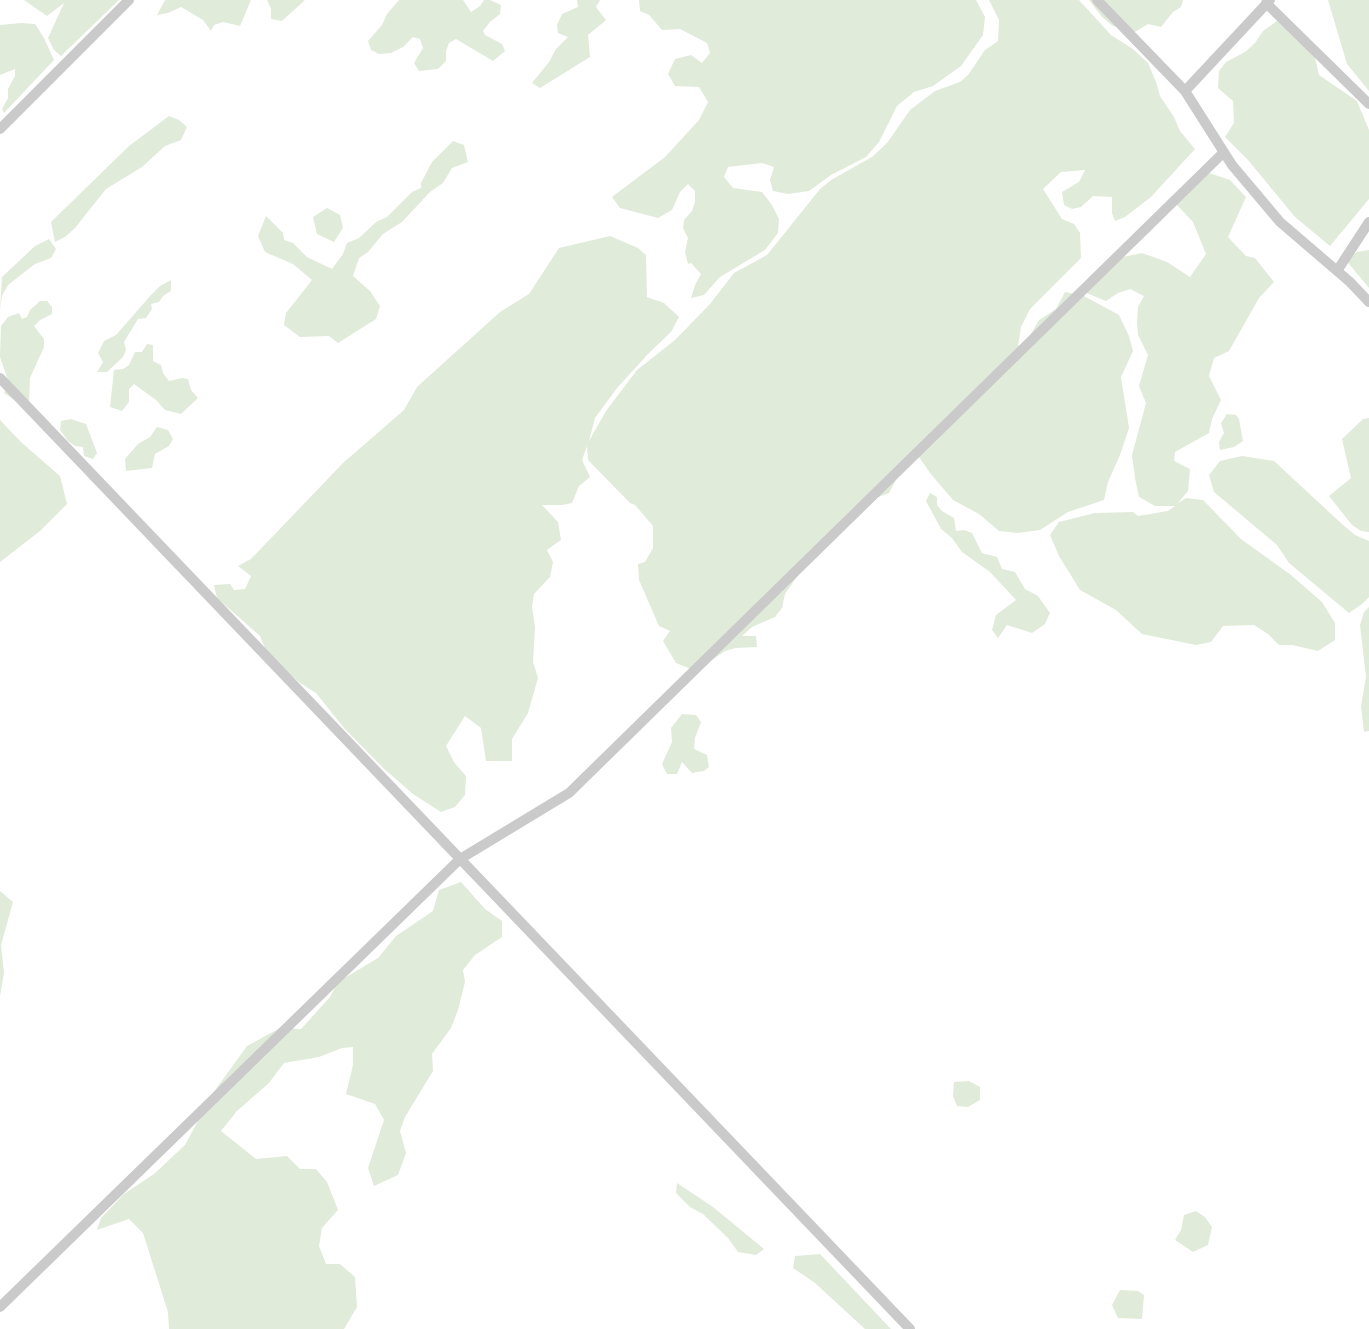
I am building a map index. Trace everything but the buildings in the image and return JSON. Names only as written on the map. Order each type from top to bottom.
[{"type":"street","points":[[0,129],[129,0]]},
{"type":"street","points":[[1097,0],[1185,91],[1232,165],[1280,222],[1369,302]]},
{"type":"street","points":[[1185,91],[1268,2],[1369,104]]},
{"type":"street","points":[[0,1307],[460,859],[569,793],[1224,153]]},
{"type":"street","points":[[1337,271],[1369,222]]},
{"type":"street","points":[[0,378],[910,1329]]},
{"type":"green space","points":[[24,0],[119,0],[61,56],[54,50],[48,38],[64,3],[47,16]]},
{"type":"green space","points":[[165,0],[251,0],[240,26],[223,22],[214,25],[211,31],[203,20],[181,7],[157,15]]},
{"type":"green space","points":[[267,0],[305,0],[282,21],[271,19],[271,9]]},
{"type":"green space","points":[[399,0],[463,0],[471,12],[484,0],[501,5],[500,14],[483,31],[485,35],[502,44],[505,51],[493,61],[456,39],[449,43],[446,61],[438,69],[419,71],[414,63],[423,48],[420,39],[413,37],[403,47],[391,53],[379,54],[371,50],[368,41]]},
{"type":"green space","points":[[577,0],[600,0],[596,7],[606,20],[588,35],[590,57],[540,88],[532,83],[556,49],[568,37],[558,33],[557,25],[562,14],[578,7]]},
{"type":"green space","points":[[639,0],[976,0],[985,17],[983,35],[961,66],[933,86],[914,92],[897,106],[879,142],[866,157],[831,175],[809,191],[788,194],[773,191],[770,180],[774,167],[762,163],[728,167],[724,177],[733,188],[762,192],[772,205],[779,219],[778,233],[765,250],[720,277],[704,295],[691,298],[701,274],[691,263],[688,264],[685,252],[688,238],[683,228],[684,220],[692,211],[695,202],[695,191],[688,184],[680,192],[672,210],[658,218],[620,208],[612,197],[665,157],[699,120],[708,102],[699,87],[675,86],[668,74],[675,59],[691,55],[702,63],[710,53],[707,43],[680,29],[662,30],[649,15],[640,11]]},
{"type":"green space","points":[[989,0],[1079,0],[1111,35],[1133,49],[1148,63],[1160,96],[1180,131],[1195,149],[1151,197],[1125,217],[1115,221],[1112,213],[1112,197],[1093,196],[1081,207],[1072,209],[1064,205],[1062,192],[1079,182],[1085,170],[1061,172],[1043,189],[1062,219],[1074,224],[1080,233],[1081,258],[1030,309],[1021,327],[1018,346],[1027,341],[1039,320],[1056,309],[1065,292],[1084,296],[1119,315],[1133,351],[1121,377],[1129,428],[1108,482],[1104,500],[1068,512],[1040,530],[1018,533],[999,531],[979,514],[953,500],[919,457],[901,470],[889,493],[876,498],[807,562],[785,594],[782,608],[775,617],[752,627],[742,636],[756,636],[757,647],[725,651],[696,671],[676,663],[663,641],[670,631],[659,626],[639,580],[638,564],[645,562],[653,548],[653,526],[635,505],[630,503],[588,460],[587,446],[582,460],[590,477],[579,486],[572,503],[542,505],[558,522],[561,540],[547,550],[553,562],[550,577],[534,594],[532,607],[535,627],[533,662],[538,678],[528,713],[512,739],[512,761],[486,761],[481,728],[465,716],[446,746],[454,762],[466,776],[465,795],[455,807],[441,812],[413,794],[383,768],[344,728],[316,693],[300,683],[267,653],[260,636],[217,598],[214,585],[230,584],[234,590],[245,589],[251,576],[238,566],[251,559],[343,463],[404,410],[417,387],[500,312],[529,294],[559,248],[610,236],[638,248],[646,255],[647,297],[664,303],[679,317],[671,332],[617,388],[595,418],[589,441],[606,411],[637,370],[675,340],[710,304],[734,273],[767,255],[820,189],[831,180],[872,157],[887,143],[910,110],[935,91],[960,82],[968,75],[985,50],[998,41],[999,20]]},
{"type":"green space","points":[[1089,0],[1183,0],[1181,7],[1173,12],[1161,27],[1148,24],[1135,32],[1113,26],[1102,17]]},
{"type":"green space","points":[[1328,0],[1369,0],[1369,91],[1347,64]]},
{"type":"green space","points":[[1280,19],[1313,49],[1319,75],[1357,101],[1369,130],[1369,199],[1330,246],[1295,217],[1248,160],[1225,137],[1234,123],[1233,101],[1218,88],[1219,71],[1226,62],[1245,52],[1263,31]]},
{"type":"green space","points":[[35,24],[54,60],[4,113],[2,109],[8,98],[8,89],[15,76],[15,69],[0,75],[0,25]]},
{"type":"green space","points":[[169,116],[179,120],[187,127],[181,140],[165,146],[142,167],[106,189],[75,228],[55,242],[51,222],[129,146]]},
{"type":"green space","points":[[453,141],[464,145],[468,162],[452,168],[443,183],[430,192],[402,222],[383,234],[368,252],[359,258],[353,276],[370,291],[380,306],[376,319],[338,343],[329,336],[300,337],[284,325],[286,313],[312,280],[293,264],[265,252],[258,236],[266,216],[283,233],[284,240],[293,243],[307,257],[332,269],[343,254],[347,243],[359,238],[376,222],[387,217],[412,192],[421,188],[421,183],[432,162]]},
{"type":"green space","points":[[1206,172],[1230,180],[1246,197],[1228,237],[1246,256],[1255,258],[1274,282],[1259,298],[1229,351],[1214,358],[1209,376],[1221,400],[1212,419],[1209,433],[1175,452],[1174,461],[1190,469],[1188,491],[1178,503],[1186,498],[1203,500],[1241,539],[1291,575],[1322,602],[1335,623],[1335,640],[1318,651],[1292,645],[1279,645],[1254,625],[1223,626],[1211,642],[1196,645],[1142,634],[1116,610],[1080,590],[1059,556],[1050,535],[1059,522],[1095,513],[1133,512],[1138,516],[1168,511],[1175,506],[1155,506],[1139,497],[1135,478],[1132,455],[1146,403],[1139,386],[1148,355],[1138,335],[1137,323],[1138,307],[1144,296],[1130,289],[1106,301],[1084,292],[1118,258],[1142,253],[1167,262],[1190,277],[1206,254],[1193,222],[1176,204]]},
{"type":"green space","points":[[327,208],[340,215],[343,228],[334,242],[317,234],[313,217]]},
{"type":"green space","points":[[49,239],[56,249],[51,258],[35,264],[8,285],[2,296],[0,310],[2,277],[35,246]]},
{"type":"green space","points":[[1369,250],[1369,288],[1345,259],[1357,252]]},
{"type":"green space","points":[[171,280],[171,291],[159,302],[151,304],[152,309],[146,318],[138,319],[124,342],[126,350],[123,357],[107,372],[97,372],[103,362],[98,353],[104,341],[116,335],[160,286]]},
{"type":"green space","points":[[40,301],[47,301],[52,307],[52,314],[34,326],[44,339],[44,347],[30,378],[29,404],[17,402],[4,393],[9,383],[0,357],[1,326],[8,317],[19,313],[22,319],[27,317],[30,310]]},
{"type":"green space","points":[[147,344],[153,345],[153,361],[161,365],[169,381],[188,379],[191,390],[198,398],[181,414],[165,410],[156,400],[134,384],[129,389],[129,402],[122,411],[110,407],[114,370],[123,369],[129,365],[135,352],[142,352]]},
{"type":"green space","points":[[1227,414],[1236,415],[1239,419],[1243,441],[1234,447],[1220,450],[1219,442],[1224,433],[1221,423]]},
{"type":"green space","points":[[1369,418],[1369,532],[1361,531],[1352,525],[1329,496],[1351,478],[1342,439],[1363,419]]},
{"type":"green space","points":[[71,419],[86,424],[97,453],[93,459],[84,456],[83,447],[75,446],[68,441],[60,430],[61,421]]},
{"type":"green space","points":[[0,420],[60,476],[67,504],[40,531],[0,562]]},
{"type":"green space","points":[[157,427],[168,430],[173,439],[169,446],[155,454],[152,468],[126,471],[125,459],[138,444],[150,437]]},
{"type":"green space","points":[[1242,456],[1274,461],[1343,525],[1355,535],[1369,541],[1369,597],[1362,604],[1349,613],[1289,563],[1277,545],[1214,492],[1209,475],[1220,461]]},
{"type":"green space","points":[[930,493],[937,497],[937,505],[942,511],[954,518],[956,531],[964,530],[972,533],[982,553],[997,557],[1002,569],[1015,572],[1025,589],[1038,596],[1050,613],[1045,624],[1032,633],[1007,625],[998,638],[992,630],[996,615],[1016,600],[990,572],[962,552],[952,538],[941,529],[926,501]]},
{"type":"green space","points":[[1369,607],[1369,731],[1364,732],[1361,706],[1366,677],[1360,625],[1364,612]]},
{"type":"green space","points":[[682,714],[696,715],[701,722],[694,749],[707,755],[709,767],[704,771],[692,773],[682,762],[677,774],[667,774],[662,764],[672,742],[671,728]]},
{"type":"green space","points":[[461,882],[485,909],[502,921],[502,937],[475,955],[463,970],[465,982],[451,1028],[432,1054],[433,1071],[405,1117],[400,1131],[406,1153],[398,1175],[374,1186],[368,1168],[384,1120],[375,1104],[346,1094],[353,1065],[353,1047],[342,1048],[319,1057],[284,1063],[269,1083],[237,1111],[221,1131],[256,1159],[287,1156],[300,1169],[316,1169],[327,1182],[338,1210],[322,1228],[319,1246],[326,1264],[340,1264],[355,1277],[357,1307],[344,1329],[169,1329],[168,1312],[143,1233],[129,1219],[97,1230],[101,1218],[124,1194],[154,1174],[185,1145],[213,1093],[247,1046],[280,1028],[301,1029],[330,997],[338,982],[378,958],[396,936],[433,911],[439,890]]},
{"type":"green space","points":[[0,891],[13,902],[1,945],[4,973],[0,996]]},
{"type":"green space","points":[[969,1081],[980,1087],[980,1100],[968,1107],[957,1106],[953,1096],[954,1082]]},
{"type":"green space","points":[[677,1183],[713,1207],[764,1249],[756,1255],[738,1252],[728,1238],[703,1214],[690,1207],[676,1193]]},
{"type":"green space","points":[[1196,1211],[1205,1217],[1212,1227],[1208,1245],[1193,1252],[1175,1240],[1181,1230],[1184,1215]]},
{"type":"green space","points":[[820,1254],[891,1329],[865,1329],[815,1283],[793,1268],[795,1256]]},
{"type":"green space","points":[[1120,1290],[1138,1291],[1144,1295],[1142,1319],[1118,1318],[1112,1305]]}]
